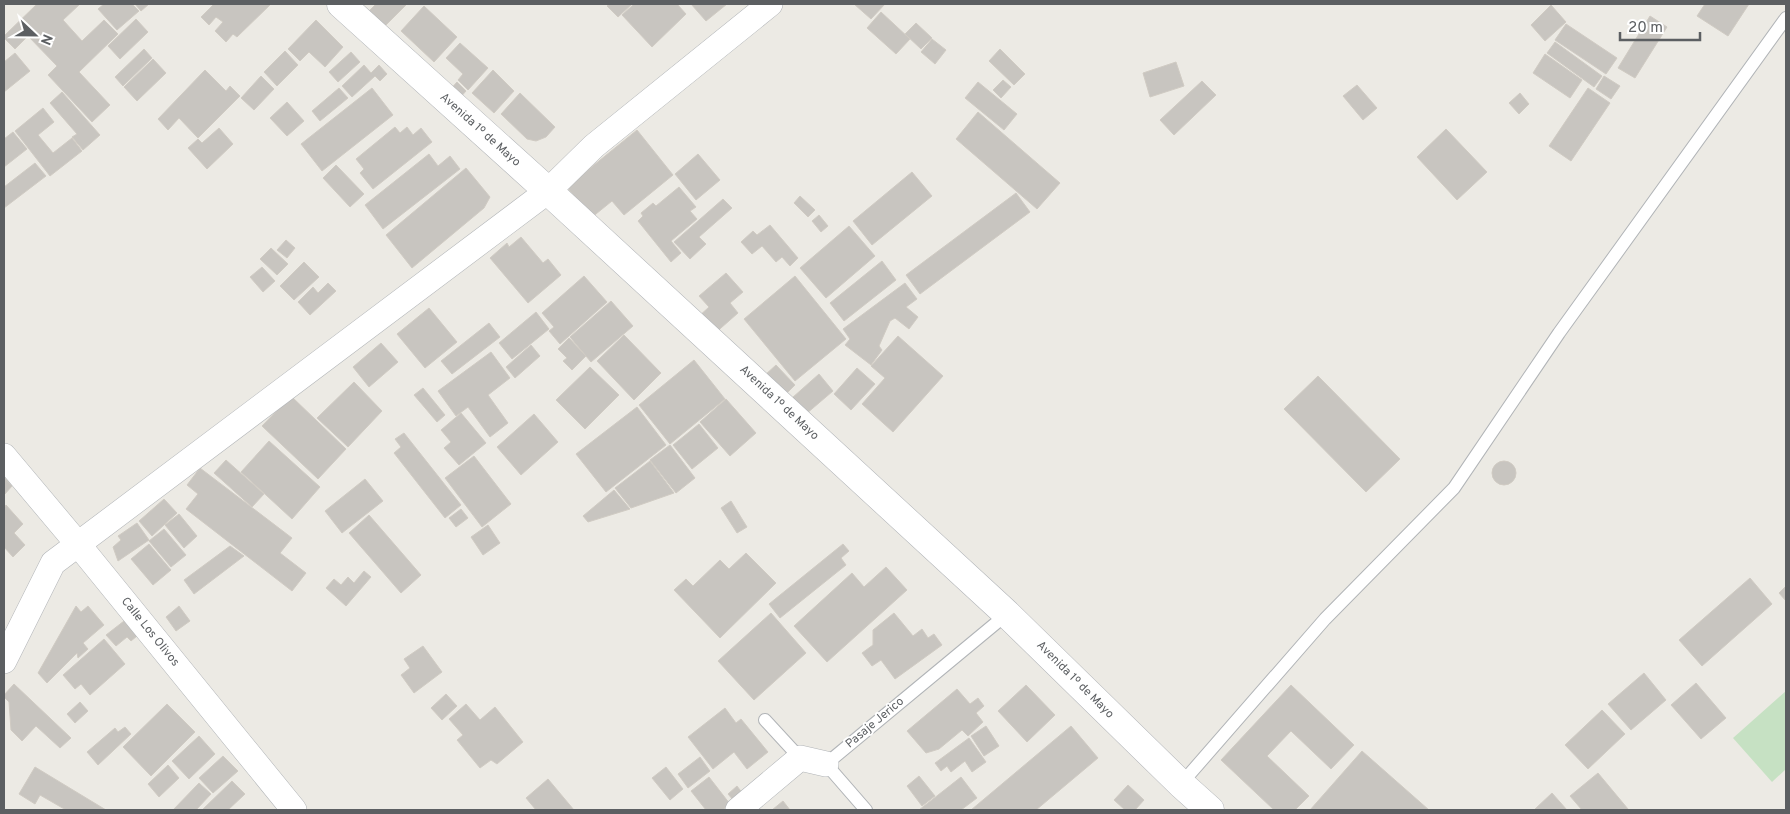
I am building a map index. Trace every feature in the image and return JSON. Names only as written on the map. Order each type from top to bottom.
[{"type":"main road","name":"Avenida 1º de Mayo","points":[[341,4],[548,191],[1008,614],[1181,784],[1210,810]]},
{"type":"street","points":[[4,661],[53,563],[77,543],[548,191],[594,146],[770,4]]},
{"type":"street","name":"Calle Los Olivos","points":[[4,456],[294,810]]},
{"type":"street","points":[[738,810],[800,758],[826,764]]},
{"type":"lane","points":[[1181,784],[1325,619],[1454,488],[1559,333],[1786,18]]},
{"type":"lane","name":"Pasaje Jerico","points":[[826,764],[1008,614]]},
{"type":"lane","points":[[765,720],[800,758]]},
{"type":"lane","points":[[826,764],[866,810]]},
{"type":"green space","points":[[1786,691],[1786,769],[1772,782],[1733,738]]},
{"type":"building","points":[[37,4],[80,4],[63,20],[82,41],[104,20],[118,34],[79,72],[110,105],[92,122],[48,75],[57,66],[28,36],[15,49],[4,38]]},
{"type":"building","points":[[104,4],[132,4],[139,11],[117,30],[98,9]]},
{"type":"building","points":[[135,4],[149,4],[141,11]]},
{"type":"building","points":[[214,4],[271,4],[237,37],[233,34],[226,42],[215,31],[223,22],[216,17],[209,25],[201,17]]},
{"type":"building","points":[[376,4],[407,4],[381,30],[365,15]]},
{"type":"building","points":[[610,4],[632,4],[618,17],[607,6]]},
{"type":"building","points":[[634,4],[677,4],[686,14],[652,47],[622,15]]},
{"type":"building","points":[[691,4],[727,4],[706,21]]},
{"type":"building","points":[[854,4],[885,4],[871,19]]},
{"type":"building","points":[[1705,4],[1749,4],[1728,36],[1697,16]]},
{"type":"building","points":[[1551,5],[1566,22],[1545,41],[1531,25]]},
{"type":"building","points":[[424,6],[457,37],[434,62],[401,31]]},
{"type":"building","points":[[881,12],[910,39],[896,54],[867,28]]},
{"type":"building","points":[[1650,16],[1667,27],[1635,78],[1618,68]]},
{"type":"building","points":[[136,19],[148,32],[120,59],[108,46]]},
{"type":"building","points":[[316,20],[343,47],[325,67],[309,52],[300,61],[288,49]]},
{"type":"building","points":[[916,23],[932,38],[921,49],[905,34]]},
{"type":"building","points":[[1566,24],[1617,58],[1606,74],[1555,40]]},
{"type":"building","points":[[932,39],[946,50],[935,64],[921,52]]},
{"type":"building","points":[[1555,42],[1602,76],[1594,87],[1547,53]]},
{"type":"building","points":[[460,43],[488,68],[468,90],[458,80],[463,74],[446,58]]},
{"type":"building","points":[[144,49],[152,58],[123,86],[115,77]]},
{"type":"building","points":[[1000,49],[1025,74],[1014,85],[989,61]]},
{"type":"building","points":[[285,51],[298,65],[277,86],[264,72]]},
{"type":"building","points":[[351,52],[360,62],[338,82],[329,72]]},
{"type":"building","points":[[15,53],[30,71],[4,92],[4,62]]},
{"type":"building","points":[[1545,54],[1582,80],[1570,98],[1533,73]]},
{"type":"building","points":[[153,59],[166,73],[137,101],[124,87]]},
{"type":"building","points":[[1176,62],[1184,86],[1150,97],[1143,73]]},
{"type":"building","points":[[364,65],[371,73],[379,65],[387,74],[380,81],[375,76],[352,97],[342,86]]},
{"type":"building","points":[[205,70],[226,91],[230,86],[240,96],[198,138],[179,118],[168,130],[158,119]]},
{"type":"building","points":[[493,70],[514,91],[494,113],[472,93]]},
{"type":"building","points":[[261,76],[274,89],[254,110],[241,98]]},
{"type":"building","points":[[1604,76],[1620,86],[1611,99],[1596,89]]},
{"type":"building","points":[[1003,80],[1011,87],[1001,98],[993,90]]},
{"type":"building","points":[[1202,81],[1216,95],[1174,135],[1160,120]]},
{"type":"building","points":[[457,82],[466,91],[458,100],[448,92]]},
{"type":"building","points":[[978,82],[1017,114],[1004,130],[965,98]]},
{"type":"building","points":[[1357,85],[1377,108],[1363,120],[1343,96]]},
{"type":"building","points":[[339,88],[348,98],[320,121],[312,111]]},
{"type":"building","points":[[372,88],[393,115],[322,171],[301,144]]},
{"type":"building","points":[[1588,88],[1610,103],[1571,161],[1549,146]]},
{"type":"building","points":[[62,92],[100,135],[83,150],[72,137],[77,134],[50,103]]},
{"type":"building","points":[[520,93],[555,127],[546,137],[536,141],[527,139],[501,114]]},
{"type":"building","points":[[1520,93],[1529,104],[1519,114],[1509,103]]},
{"type":"building","points":[[287,102],[304,121],[287,136],[270,118]]},
{"type":"building","points":[[43,108],[54,122],[38,135],[53,153],[72,138],[82,151],[50,176],[15,131]]},
{"type":"building","points":[[978,112],[1060,183],[1037,209],[956,139]]},
{"type":"building","points":[[395,127],[400,133],[407,127],[413,135],[421,128],[432,142],[373,189],[360,173],[364,169],[356,159]]},
{"type":"building","points":[[219,128],[233,144],[207,169],[188,148],[198,139],[202,143]]},
{"type":"building","points":[[1446,129],[1487,172],[1457,200],[1417,157]]},
{"type":"building","points":[[637,130],[673,175],[624,215],[612,201],[591,218],[567,187]]},
{"type":"building","points":[[13,132],[27,149],[4,167],[4,139]]},
{"type":"building","points":[[429,154],[438,166],[450,156],[460,169],[383,229],[365,205]]},
{"type":"building","points":[[698,154],[720,180],[696,200],[675,174]]},
{"type":"building","points":[[35,163],[46,176],[4,208],[4,187]]},
{"type":"building","points":[[336,165],[364,194],[350,207],[323,178]]},
{"type":"building","points":[[466,168],[490,197],[484,208],[412,268],[386,235]]},
{"type":"building","points":[[912,172],[932,196],[872,245],[853,221]]},
{"type":"building","points":[[679,187],[696,207],[690,211],[697,219],[671,241],[681,253],[671,262],[638,221],[643,216],[641,213],[653,203],[656,206]]},
{"type":"building","points":[[1016,193],[1030,212],[920,294],[906,275]]},
{"type":"building","points":[[800,196],[815,210],[808,217],[794,203]]},
{"type":"building","points":[[723,199],[732,208],[699,237],[706,244],[690,259],[674,242]]},
{"type":"building","points":[[819,215],[828,226],[821,232],[812,221]]},
{"type":"building","points":[[770,225],[798,258],[790,266],[782,257],[776,262],[762,246],[752,254],[741,242],[753,231],[757,235]]},
{"type":"building","points":[[849,226],[875,256],[826,298],[800,268]]},
{"type":"building","points":[[521,237],[543,263],[548,259],[561,275],[528,303],[490,258],[507,243],[509,247]]},
{"type":"building","points":[[286,240],[295,248],[287,258],[277,250]]},
{"type":"building","points":[[271,248],[288,264],[277,275],[260,259]]},
{"type":"building","points":[[882,261],[896,280],[844,321],[830,303]]},
{"type":"building","points":[[304,262],[319,277],[294,300],[280,286]]},
{"type":"building","points":[[262,267],[275,281],[263,292],[250,277]]},
{"type":"building","points":[[726,273],[743,292],[730,303],[738,313],[713,335],[697,318],[709,307],[699,296]]},
{"type":"building","points":[[584,276],[607,302],[560,344],[549,331],[554,327],[542,313]]},
{"type":"building","points":[[795,276],[846,339],[795,381],[744,319]]},
{"type":"building","points":[[328,283],[336,291],[310,315],[298,302],[313,287],[318,293]]},
{"type":"building","points":[[905,283],[917,299],[906,307],[918,317],[909,329],[895,318],[890,321],[879,346],[882,350],[871,365],[845,345],[850,339],[843,329]]},
{"type":"building","points":[[611,301],[633,326],[591,362],[570,337]]},
{"type":"building","points":[[429,308],[457,342],[425,368],[397,334]]},
{"type":"building","points":[[536,312],[549,329],[512,359],[499,343]]},
{"type":"building","points":[[489,323],[500,337],[452,374],[441,361]]},
{"type":"building","points":[[624,335],[661,373],[634,400],[597,361]]},
{"type":"building","points":[[898,336],[943,376],[893,432],[862,404],[885,378],[871,366]]},
{"type":"building","points":[[569,338],[586,356],[572,370],[563,361],[567,358],[558,349]]},
{"type":"building","points":[[381,343],[398,362],[369,387],[353,367]]},
{"type":"building","points":[[531,345],[540,356],[515,378],[506,367]]},
{"type":"building","points":[[491,352],[510,378],[488,395],[508,423],[490,437],[468,407],[456,416],[438,391]]},
{"type":"building","points":[[694,360],[725,399],[670,444],[639,405]]},
{"type":"building","points":[[776,365],[795,385],[785,395],[765,375]]},
{"type":"building","points":[[590,367],[619,395],[585,429],[556,400]]},
{"type":"building","points":[[857,368],[875,384],[851,410],[834,394]]},
{"type":"building","points":[[819,374],[833,391],[806,414],[792,398]]},
{"type":"building","points":[[1318,376],[1400,459],[1366,492],[1284,409]]},
{"type":"building","points":[[354,382],[382,411],[348,447],[317,418]]},
{"type":"building","points":[[423,388],[445,415],[437,422],[414,395]]},
{"type":"building","points":[[291,396],[346,449],[318,479],[262,426]]},
{"type":"building","points":[[726,399],[756,433],[730,456],[700,422]]},
{"type":"building","points":[[637,407],[666,445],[606,492],[576,454]]},
{"type":"building","points":[[461,413],[486,443],[459,465],[444,448],[451,442],[441,430]]},
{"type":"building","points":[[534,414],[558,442],[521,475],[497,447]]},
{"type":"building","points":[[699,424],[718,448],[692,469],[673,445]]},
{"type":"building","points":[[404,433],[461,505],[445,518],[394,453],[401,447],[395,439]]},
{"type":"building","points":[[269,441],[320,487],[292,519],[241,472]]},
{"type":"building","points":[[670,445],[695,478],[676,493],[650,460]]},
{"type":"building","points":[[474,456],[511,504],[482,527],[445,478]]},
{"type":"building","points":[[226,460],[264,494],[252,507],[214,473]]},
{"type":"building","points":[[650,461],[674,493],[631,508],[615,488]]},
{"type":"building","points":[[1504,461],[1513,464],[1516,473],[1513,482],[1504,485],[1495,482],[1492,473],[1495,464]]},
{"type":"building","points":[[200,468],[292,538],[280,553],[306,573],[292,591],[186,509],[198,494],[187,485]]},
{"type":"building","points":[[4,477],[12,486],[4,495]]},
{"type":"building","points":[[365,479],[383,501],[342,533],[325,511]]},
{"type":"building","points":[[614,490],[630,509],[588,522],[583,516]]},
{"type":"building","points":[[164,499],[177,513],[152,536],[139,521]]},
{"type":"building","points":[[731,501],[747,527],[737,533],[721,508]]},
{"type":"building","points":[[6,505],[23,524],[14,533],[25,545],[13,557],[4,547],[4,508]]},
{"type":"building","points":[[461,509],[468,518],[456,527],[449,518]]},
{"type":"building","points":[[179,514],[197,536],[184,548],[165,525]]},
{"type":"building","points":[[369,515],[421,575],[401,593],[349,533]]},
{"type":"building","points":[[137,523],[149,540],[118,561],[113,547],[121,540],[118,536]]},
{"type":"building","points":[[488,525],[500,543],[483,555],[471,537]]},
{"type":"building","points":[[164,529],[186,555],[171,567],[149,541]]},
{"type":"building","points":[[149,544],[171,570],[153,585],[131,559]]},
{"type":"building","points":[[843,544],[849,551],[841,558],[846,565],[780,618],[769,604]]},
{"type":"building","points":[[230,546],[244,556],[194,594],[184,580]]},
{"type":"building","points":[[746,553],[776,583],[720,638],[674,590],[686,579],[693,586],[720,560],[729,569]]},
{"type":"building","points":[[886,567],[907,590],[827,662],[794,626],[852,573],[864,587]]},
{"type":"building","points":[[364,571],[371,577],[346,606],[326,588],[334,579],[341,585],[348,577],[354,583]]},
{"type":"building","points":[[1750,578],[1772,604],[1702,666],[1679,640]]},
{"type":"building","points":[[1786,586],[1786,601],[1779,593]]},
{"type":"building","points":[[76,606],[81,612],[88,606],[104,625],[83,643],[88,649],[78,658],[77,653],[47,683],[38,673]]},
{"type":"building","points":[[179,606],[190,621],[176,631],[166,617]]},
{"type":"building","points":[[771,613],[806,653],[754,700],[718,661]]},
{"type":"building","points":[[894,613],[913,636],[922,629],[928,638],[934,634],[942,645],[895,679],[881,660],[872,666],[862,653],[873,645],[873,630]]},
{"type":"building","points":[[124,621],[137,636],[131,641],[127,637],[116,646],[106,635]]},
{"type":"building","points":[[104,639],[125,664],[90,695],[81,684],[75,689],[63,675]]},
{"type":"building","points":[[423,646],[442,672],[414,693],[401,675],[410,668],[404,659]]},
{"type":"building","points":[[1644,673],[1666,700],[1631,730],[1608,704]]},
{"type":"building","points":[[1696,683],[1726,718],[1701,739],[1671,705]]},
{"type":"building","points":[[14,684],[71,738],[60,748],[36,726],[22,741],[11,730],[9,702],[4,695]]},
{"type":"building","points":[[1026,685],[1055,715],[1027,742],[998,711]]},
{"type":"building","points":[[1291,685],[1354,745],[1331,769],[1291,731],[1267,756],[1309,796],[1295,810],[1274,810],[1221,760]]},
{"type":"building","points":[[957,689],[970,704],[978,698],[984,706],[976,713],[983,722],[968,736],[962,730],[939,749],[926,753],[907,731]]},
{"type":"building","points":[[446,694],[457,706],[442,720],[431,708]]},
{"type":"building","points":[[80,702],[88,711],[75,723],[67,714]]},
{"type":"building","points":[[167,704],[195,732],[151,776],[123,747]]},
{"type":"building","points":[[466,704],[480,720],[495,707],[523,742],[497,764],[491,760],[480,768],[457,740],[463,735],[449,719]]},
{"type":"building","points":[[725,708],[736,723],[741,719],[768,752],[747,769],[734,752],[713,769],[688,737]]},
{"type":"building","points":[[1602,710],[1625,734],[1588,769],[1565,745]]},
{"type":"building","points":[[986,726],[999,746],[984,756],[971,736]]},
{"type":"building","points":[[1071,726],[1098,758],[1036,810],[971,810]]},
{"type":"building","points":[[125,727],[131,734],[98,765],[87,752],[115,728],[118,732]]},
{"type":"building","points":[[199,736],[215,754],[189,779],[172,761]]},
{"type":"building","points":[[969,738],[986,762],[972,772],[965,761],[951,772],[947,766],[941,771],[935,763]]},
{"type":"building","points":[[1362,751],[1429,810],[1310,810]]},
{"type":"building","points":[[223,756],[238,771],[213,793],[199,778]]},
{"type":"building","points":[[700,757],[710,771],[688,788],[678,774]]},
{"type":"building","points":[[168,765],[179,778],[159,797],[148,784]]},
{"type":"building","points":[[35,767],[106,810],[66,810],[40,795],[35,804],[19,794]]},
{"type":"building","points":[[666,767],[683,789],[670,800],[652,778]]},
{"type":"building","points":[[1598,773],[1628,809],[1582,810],[1570,796]]},
{"type":"building","points":[[919,776],[935,796],[922,806],[907,786]]},
{"type":"building","points":[[709,777],[730,804],[723,810],[706,810],[691,791]]},
{"type":"building","points":[[961,777],[977,798],[961,810],[919,810]]},
{"type":"building","points":[[548,779],[574,810],[536,810],[526,798]]},
{"type":"building","points":[[232,781],[245,794],[228,810],[202,810]]},
{"type":"building","points":[[199,783],[211,794],[196,810],[173,810]]},
{"type":"building","points":[[1128,785],[1144,800],[1135,810],[1125,810],[1114,800]]},
{"type":"building","points":[[737,786],[743,794],[734,801],[728,794]]},
{"type":"building","points":[[1552,793],[1567,810],[1535,809]]},
{"type":"building","points":[[783,801],[790,810],[772,810]]}]
